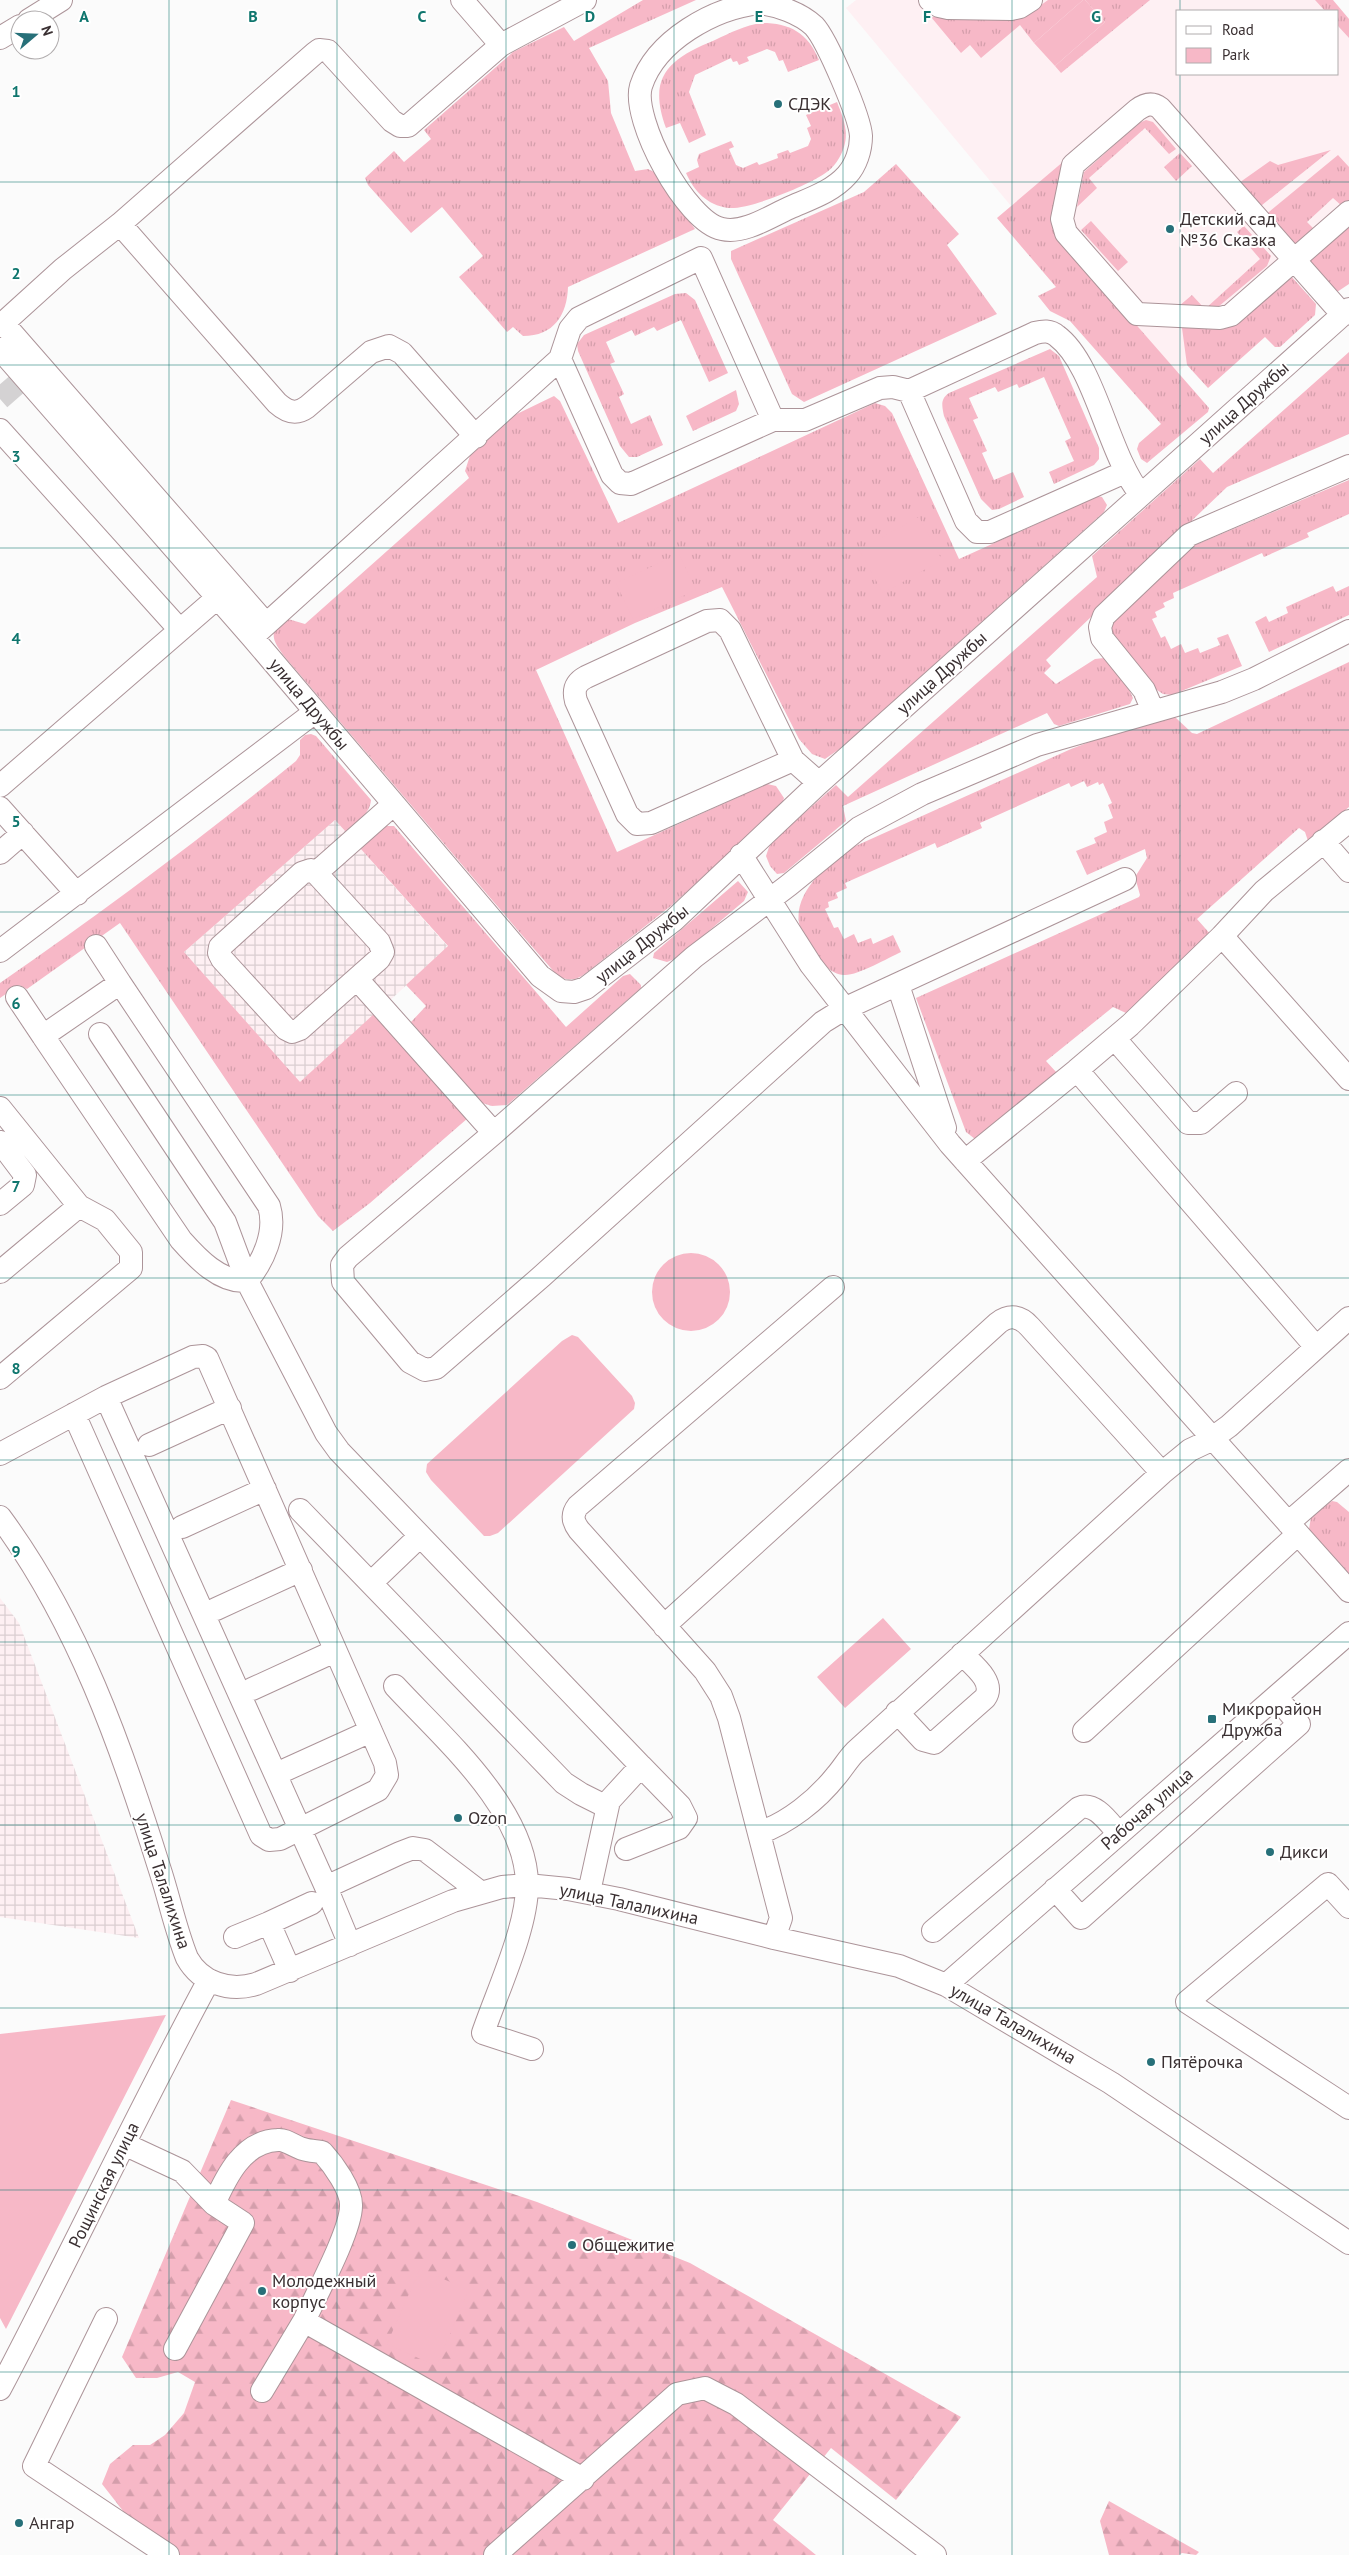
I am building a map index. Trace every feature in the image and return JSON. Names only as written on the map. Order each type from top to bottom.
[{"type":"street","points":[[45,10],[61,0]]},
{"type":"street","points":[[462,0],[501,46]]},
{"type":"street","points":[[585,0],[501,46],[416,121],[404,126],[392,121],[332,54],[328,51],[319,50],[120,224],[69,264],[2,325],[259,631],[560,360],[570,328],[579,318],[701,258],[716,228]]},
{"type":"street","points":[[930,0],[943,8],[1011,9],[1020,7],[1031,0]]},
{"type":"street","points":[[759,3],[776,5],[813,26],[824,40],[859,124],[859,152],[849,173],[826,191],[746,227],[731,230],[716,228],[693,211],[668,174],[642,114],[640,104],[641,86],[662,51],[680,34],[704,21],[742,6],[759,3]]},
{"type":"street","points":[[1346,312],[1294,261],[1160,108],[1152,104],[1145,105],[1137,110],[1075,162],[1071,169],[1062,218],[1063,228],[1137,314],[1220,318],[1228,316],[1294,261],[1349,212]]},
{"type":"street","points":[[120,224],[287,411],[303,410],[371,352],[389,346],[402,353],[476,437]]},
{"type":"street","points":[[701,258],[773,420]]},
{"type":"street","name":"улица Дружбы","points":[[0,349],[217,598],[259,631],[315,712],[540,976],[554,988],[567,992],[580,991],[591,985],[684,911],[819,782],[1346,312]]},
{"type":"street","points":[[560,360],[608,469],[620,483],[637,482],[773,420],[806,420],[880,388],[893,387],[909,390],[1036,333],[1050,332],[1062,339],[1077,360],[1125,472],[1141,496]]},
{"type":"street","points":[[909,390],[966,521],[977,532],[990,532],[1125,472]]},
{"type":"street","points":[[0,430],[180,630]]},
{"type":"street","points":[[1152,711],[1144,690],[1102,638],[1100,627],[1104,616],[1189,534],[1349,466]]},
{"type":"street","points":[[0,786],[217,598]]},
{"type":"street","points":[[793,760],[651,823],[637,824],[628,814],[576,701],[574,690],[578,682],[586,677],[707,621],[720,620],[730,630],[793,760],[819,782]]},
{"type":"street","points":[[1125,879],[844,1009],[813,1030],[652,1178],[441,1364],[430,1370],[420,1369],[410,1362],[346,1287],[341,1276],[342,1265],[354,1252],[494,1133],[694,957],[770,900],[854,832],[897,806],[1037,745],[1237,686],[1349,631]]},
{"type":"street","points":[[0,951],[315,712]]},
{"type":"street","points":[[316,873],[394,804]]},
{"type":"street","points":[[0,808],[77,894]]},
{"type":"street","points":[[965,1161],[1115,1039],[1222,936],[1252,902],[1349,821]]},
{"type":"street","points":[[0,853],[23,833]]},
{"type":"street","points":[[1323,841],[1349,871]]},
{"type":"street","points":[[741,855],[806,958],[950,1144],[1349,1591]]},
{"type":"street","points":[[308,870],[316,873],[383,948],[379,959],[300,1029],[292,1032],[286,1028],[220,956],[220,950],[222,944],[302,872],[308,870]]},
{"type":"street","points":[[1222,936],[1349,1079]]},
{"type":"street","points":[[96,946],[269,1206],[272,1220],[267,1243],[260,1264],[246,1281]]},
{"type":"street","points":[[357,979],[494,1133]]},
{"type":"street","points":[[43,1036],[120,983]]},
{"type":"street","points":[[898,985],[950,1144]]},
{"type":"street","points":[[17,997],[181,1240],[199,1258],[222,1276],[234,1281],[246,1281]]},
{"type":"street","points":[[100,1034],[225,1222],[246,1281],[330,1440],[680,1806],[686,1818],[679,1828],[626,1849]]},
{"type":"street","points":[[1115,1039],[1188,1123],[1201,1123],[1236,1093]]},
{"type":"street","points":[[1077,1070],[1316,1347]]},
{"type":"street","points":[[0,1108],[79,1206],[106,1220],[131,1252],[133,1258],[131,1268],[0,1378]]},
{"type":"street","points":[[0,1142],[25,1176],[23,1185],[0,1204]]},
{"type":"street","points":[[0,1272],[79,1206]]},
{"type":"street","points":[[774,1938],[781,1918],[729,1718],[721,1696],[705,1671],[579,1530],[574,1521],[574,1513],[578,1506],[676,1420],[833,1287]]},
{"type":"street","points":[[664,1626],[998,1323],[1008,1317],[1020,1318],[1030,1326],[1162,1473]]},
{"type":"street","points":[[759,1833],[779,1826],[818,1794],[836,1777],[855,1752],[897,1712],[1162,1473],[1190,1450],[1212,1439],[1238,1418],[1349,1318]]},
{"type":"street","points":[[0,1454],[74,1414],[106,1397],[198,1355],[203,1356],[210,1362],[371,1731],[386,1769],[387,1775],[382,1786],[373,1793],[275,1841],[264,1838],[261,1835],[74,1414]]},
{"type":"street","points":[[106,1397],[300,1830],[319,1895],[350,1945]]},
{"type":"street","points":[[149,1445],[230,1408]]},
{"type":"street","points":[[1084,1731],[1293,1529],[1349,1470]]},
{"type":"street","points":[[182,1527],[265,1489]]},
{"type":"street","points":[[300,1510],[564,1783],[580,1794],[607,1807]]},
{"type":"street","name":"улица Талалихина","points":[[0,1517],[49,1591],[84,1660],[107,1716],[143,1819],[183,1948],[190,1964],[209,1980],[226,1986],[241,1987],[256,1984],[435,1908],[480,1892],[528,1885],[589,1892],[774,1938],[899,1966],[946,1985],[1111,2082],[1349,2243]]},
{"type":"street","points":[[371,1583],[420,1536]]},
{"type":"street","points":[[216,1609],[301,1570]]},
{"type":"street","name":"Рабочая улица","points":[[946,1985],[1349,1633]]},
{"type":"street","points":[[252,1689],[336,1651]]},
{"type":"street","points":[[897,1712],[923,1740],[930,1743],[940,1739],[985,1698],[989,1691],[986,1681],[962,1654]]},
{"type":"street","points":[[395,1686],[480,1778],[500,1805],[519,1844],[528,1885],[522,1922],[483,2033],[532,2049]]},
{"type":"street","points":[[1055,1889],[1081,1918],[1300,1724],[1276,1698]]},
{"type":"street","points":[[285,1770],[371,1731]]},
{"type":"street","points":[[589,1892],[607,1807],[616,1791],[641,1766]]},
{"type":"street","points":[[933,1931],[1079,1808],[1087,1805],[1095,1809],[1119,1834]]},
{"type":"street","points":[[235,1938],[269,1923],[400,1852],[418,1848],[431,1853],[480,1892]]},
{"type":"street","points":[[1349,1907],[1328,1884],[1187,2002],[1349,2108]]},
{"type":"street","points":[[269,1923],[290,1971]]},
{"type":"street","name":"Рощинская улица","points":[[0,2389],[8,2358],[48,2300],[124,2144],[209,1980]]},
{"type":"street","points":[[214,2204],[226,2176],[241,2158],[260,2144],[280,2139],[302,2149],[322,2152],[335,2166],[352,2205],[346,2229],[304,2321],[262,2391]]},
{"type":"street","points":[[124,2144],[182,2171],[214,2204],[243,2223],[175,2348]]},
{"type":"street","points":[[106,2319],[34,2466],[168,2555]]},
{"type":"street","points":[[304,2321],[583,2479]]},
{"type":"street","points":[[495,2555],[677,2394],[705,2388],[736,2404],[935,2555]]},
{"type":"shaded area","points":[[856,0],[1315,0],[1324,10],[1176,10],[1176,75],[1339,75],[1339,27],[1349,38],[1349,225],[1150,396],[997,218],[1011,206],[846,8]]},
{"type":"shaded area","points":[[335,820],[448,947],[300,1083],[184,952]]},
{"type":"shaded area","points":[[0,1598],[19,1623],[139,1938],[0,1917]]},
{"type":"green space","points":[[643,0],[696,0],[589,48],[608,81],[611,113],[635,171],[648,169],[654,172],[695,229],[568,287],[565,306],[557,322],[551,328],[534,335],[523,336],[513,327],[507,332],[459,277],[483,256],[442,207],[411,233],[368,185],[365,178],[394,151],[404,162],[431,139],[424,130],[513,52],[564,27],[574,41]]},
{"type":"green space","points":[[1048,0],[1083,0],[1034,43],[1020,25],[981,58],[970,45],[961,53],[931,17],[1026,16]]},
{"type":"green space","points":[[1083,0],[1105,22],[1055,66],[1034,43]]},
{"type":"green space","points":[[1085,0],[1150,0],[1061,73],[1055,66],[1105,22]]},
{"type":"green space","points":[[1315,0],[1333,0],[1349,19],[1349,38],[1339,27],[1339,10],[1324,10]]},
{"type":"green space","points":[[762,23],[781,25],[797,31],[804,36],[819,60],[788,72],[783,60],[779,61],[775,52],[767,49],[747,57],[749,61],[739,65],[737,61],[733,62],[731,58],[695,75],[689,92],[706,135],[689,143],[680,123],[666,128],[659,95],[661,82],[674,62],[685,54],[732,32]]},
{"type":"green space","points":[[837,102],[846,130],[844,147],[839,158],[828,172],[816,179],[791,191],[737,208],[728,208],[714,204],[702,196],[689,180],[686,173],[699,167],[697,160],[699,154],[731,141],[734,147],[729,149],[736,165],[743,168],[757,162],[759,165],[778,158],[777,154],[788,150],[790,153],[808,146],[811,139],[807,128],[811,126],[806,115]]},
{"type":"green space","points":[[1146,120],[1153,122],[1176,149],[1169,154],[1145,128],[1089,178],[1097,188],[1077,207],[1084,172],[1139,123]]},
{"type":"green space","points":[[1331,150],[1257,209],[1236,185],[1270,161],[1278,165]]},
{"type":"green space","points":[[1180,153],[1192,166],[1176,181],[1164,167]]},
{"type":"green space","points":[[1338,155],[1349,167],[1349,201],[1343,207],[1333,198],[1307,222],[1316,231],[1294,246],[1264,216]]},
{"type":"green space","points":[[1064,161],[1055,232],[1209,408],[1208,412],[1147,463],[1141,459],[1137,449],[1139,443],[1161,424],[1070,321],[1050,311],[1038,296],[1056,287],[997,218]]},
{"type":"green space","points":[[896,164],[959,234],[947,245],[997,314],[804,402],[792,394],[731,259],[731,251],[864,192]]},
{"type":"green space","points":[[1091,221],[1128,262],[1118,271],[1081,230]]},
{"type":"green space","points":[[1349,221],[1349,284],[1337,292],[1303,262]]},
{"type":"green space","points":[[1244,226],[1271,256],[1267,266],[1212,312],[1179,306],[1192,295],[1205,309],[1260,259],[1237,232]]},
{"type":"green space","points":[[1291,276],[1316,304],[1315,315],[1280,347],[1275,347],[1265,337],[1208,388],[1187,365],[1182,328],[1233,326]]},
{"type":"green space","points":[[686,293],[695,300],[728,373],[709,382],[681,320],[657,331],[654,327],[635,336],[632,330],[606,342],[615,362],[610,364],[624,394],[619,397],[631,424],[650,415],[663,445],[637,457],[629,457],[620,446],[578,351],[577,344],[584,335],[675,294]]},
{"type":"green space","points":[[1050,349],[1059,356],[1099,448],[1099,459],[1094,465],[1054,484],[1049,472],[1074,461],[1065,441],[1071,438],[1044,377],[1019,388],[1017,384],[998,392],[995,387],[969,398],[978,418],[973,420],[987,451],[982,453],[994,480],[1013,472],[1024,497],[999,509],[992,510],[981,499],[944,416],[943,400],[949,393]]},
{"type":"green space","points":[[1349,352],[1349,434],[1227,487],[1046,660],[1051,666],[1044,673],[1056,684],[1095,659],[1104,658],[1125,681],[1133,698],[1130,704],[1059,726],[1054,724],[1047,713],[843,806],[846,821],[784,873],[777,874],[770,866],[766,856],[769,847],[775,839],[836,785],[848,797],[1097,577],[1092,556],[1200,459],[1213,473]]},
{"type":"green space","points":[[736,390],[739,404],[736,411],[693,431],[686,416]]},
{"type":"green space","points":[[554,396],[560,401],[618,523],[875,403],[885,406],[892,413],[959,559],[1098,496],[1102,497],[1107,505],[1104,512],[841,748],[825,759],[812,754],[799,739],[722,587],[635,623],[536,670],[617,852],[767,784],[776,786],[784,798],[781,807],[672,905],[586,973],[579,978],[571,980],[556,974],[521,934],[284,656],[274,637],[274,630],[288,619],[305,624],[469,478],[465,471],[476,437],[482,431]]},
{"type":"green space","points":[[1349,480],[1349,514],[1307,533],[1309,537],[1264,557],[1262,553],[1173,593],[1174,598],[1163,603],[1165,607],[1155,612],[1157,617],[1152,619],[1161,638],[1165,636],[1171,649],[1181,644],[1185,653],[1198,648],[1200,653],[1220,645],[1217,638],[1228,634],[1242,666],[1172,695],[1163,694],[1154,688],[1116,640],[1111,630],[1112,621],[1193,546]]},
{"type":"green space","points":[[919,517],[942,560],[883,593],[859,550]]},
{"type":"green space","points":[[679,554],[696,590],[633,619],[616,583]]},
{"type":"green space","points":[[1333,586],[1336,592],[1349,586],[1349,615],[1269,652],[1255,622],[1266,616],[1269,622],[1288,613],[1286,607]]},
{"type":"green space","points":[[1349,662],[1349,807],[1308,841],[1305,832],[1299,828],[1197,919],[1212,936],[1126,1013],[1113,1007],[1046,1061],[1057,1073],[975,1139],[966,1132],[916,998],[1139,897],[1135,877],[1147,858],[1145,849],[1087,875],[1076,851],[1096,843],[1094,838],[1107,832],[1104,822],[1113,818],[1108,805],[1112,803],[1103,783],[1099,785],[1098,782],[1087,787],[1084,781],[1071,787],[1069,783],[980,823],[982,828],[937,848],[935,843],[845,883],[847,888],[836,893],[838,898],[828,902],[829,907],[825,909],[834,928],[838,927],[844,939],[854,934],[858,943],[871,938],[873,944],[893,935],[901,952],[881,962],[850,975],[835,973],[824,964],[802,930],[799,923],[799,911],[807,890],[823,870],[851,848],[1071,749],[1108,735],[1175,717],[1192,733],[1197,734]]},
{"type":"green space","points":[[311,734],[316,736],[371,800],[368,810],[346,832],[335,820],[184,952],[300,1082],[375,1013],[468,1118],[370,1203],[333,1231],[318,1216],[120,923],[27,989],[19,985],[0,998],[0,983],[150,875],[260,790],[296,761],[300,755],[300,740],[305,735]]},
{"type":"green space","points":[[385,826],[394,826],[566,1027],[623,976],[630,974],[641,985],[641,988],[507,1105],[492,1106],[482,1103],[411,1022],[426,1006],[406,985],[448,946],[360,848]]},
{"type":"green space","points":[[738,881],[748,892],[744,901],[677,958],[667,962],[653,958],[654,953]]},
{"type":"green space","points":[[691,1253],[706,1256],[718,1265],[727,1277],[730,1292],[727,1307],[718,1319],[706,1328],[691,1331],[676,1328],[664,1319],[655,1307],[652,1292],[655,1277],[664,1265],[676,1256]]},
{"type":"green space","points":[[572,1335],[578,1337],[632,1396],[635,1403],[634,1409],[498,1533],[484,1536],[431,1480],[426,1472],[427,1464],[562,1341]]},
{"type":"green space","points":[[1332,1501],[1337,1502],[1349,1512],[1349,1577],[1309,1529],[1311,1517]]},
{"type":"green space","points":[[883,1618],[911,1649],[845,1708],[817,1677]]},
{"type":"green space","points":[[166,2015],[6,2329],[0,2318],[0,2034]]},
{"type":"green space","points":[[231,2100],[537,2202],[690,2263],[961,2417],[896,2500],[831,2448],[773,2520],[816,2555],[168,2555],[127,2516],[102,2484],[110,2464],[133,2445],[150,2445],[165,2435],[184,2413],[195,2382],[178,2372],[157,2378],[136,2378],[122,2357]]},
{"type":"green space","points":[[420,2269],[469,2290],[436,2366],[387,2344]]},
{"type":"green space","points":[[1109,2501],[1199,2552],[1196,2555],[1182,2553],[1179,2555],[1109,2555],[1100,2521]]},
{"type":"tunnel","points":[[0,399],[25,377]]},
{"type":"place","name":"СДЭК","points":[[778,104]]},
{"type":"place","name":"Детский сад №36 Сказка","points":[[1170,229]]},
{"type":"place","name":"Микрорайон Дружба","points":[[1212,1719]]},
{"type":"place","name":"Ozon","points":[[458,1818]]},
{"type":"place","name":"Дикси","points":[[1270,1852]]},
{"type":"place","name":"Пятёрочка","points":[[1151,2062]]},
{"type":"place","name":"Общежитие","points":[[572,2245]]},
{"type":"place","name":"Молодежный корпус","points":[[262,2291]]},
{"type":"place","name":"Ангар","points":[[19,2523]]}]
